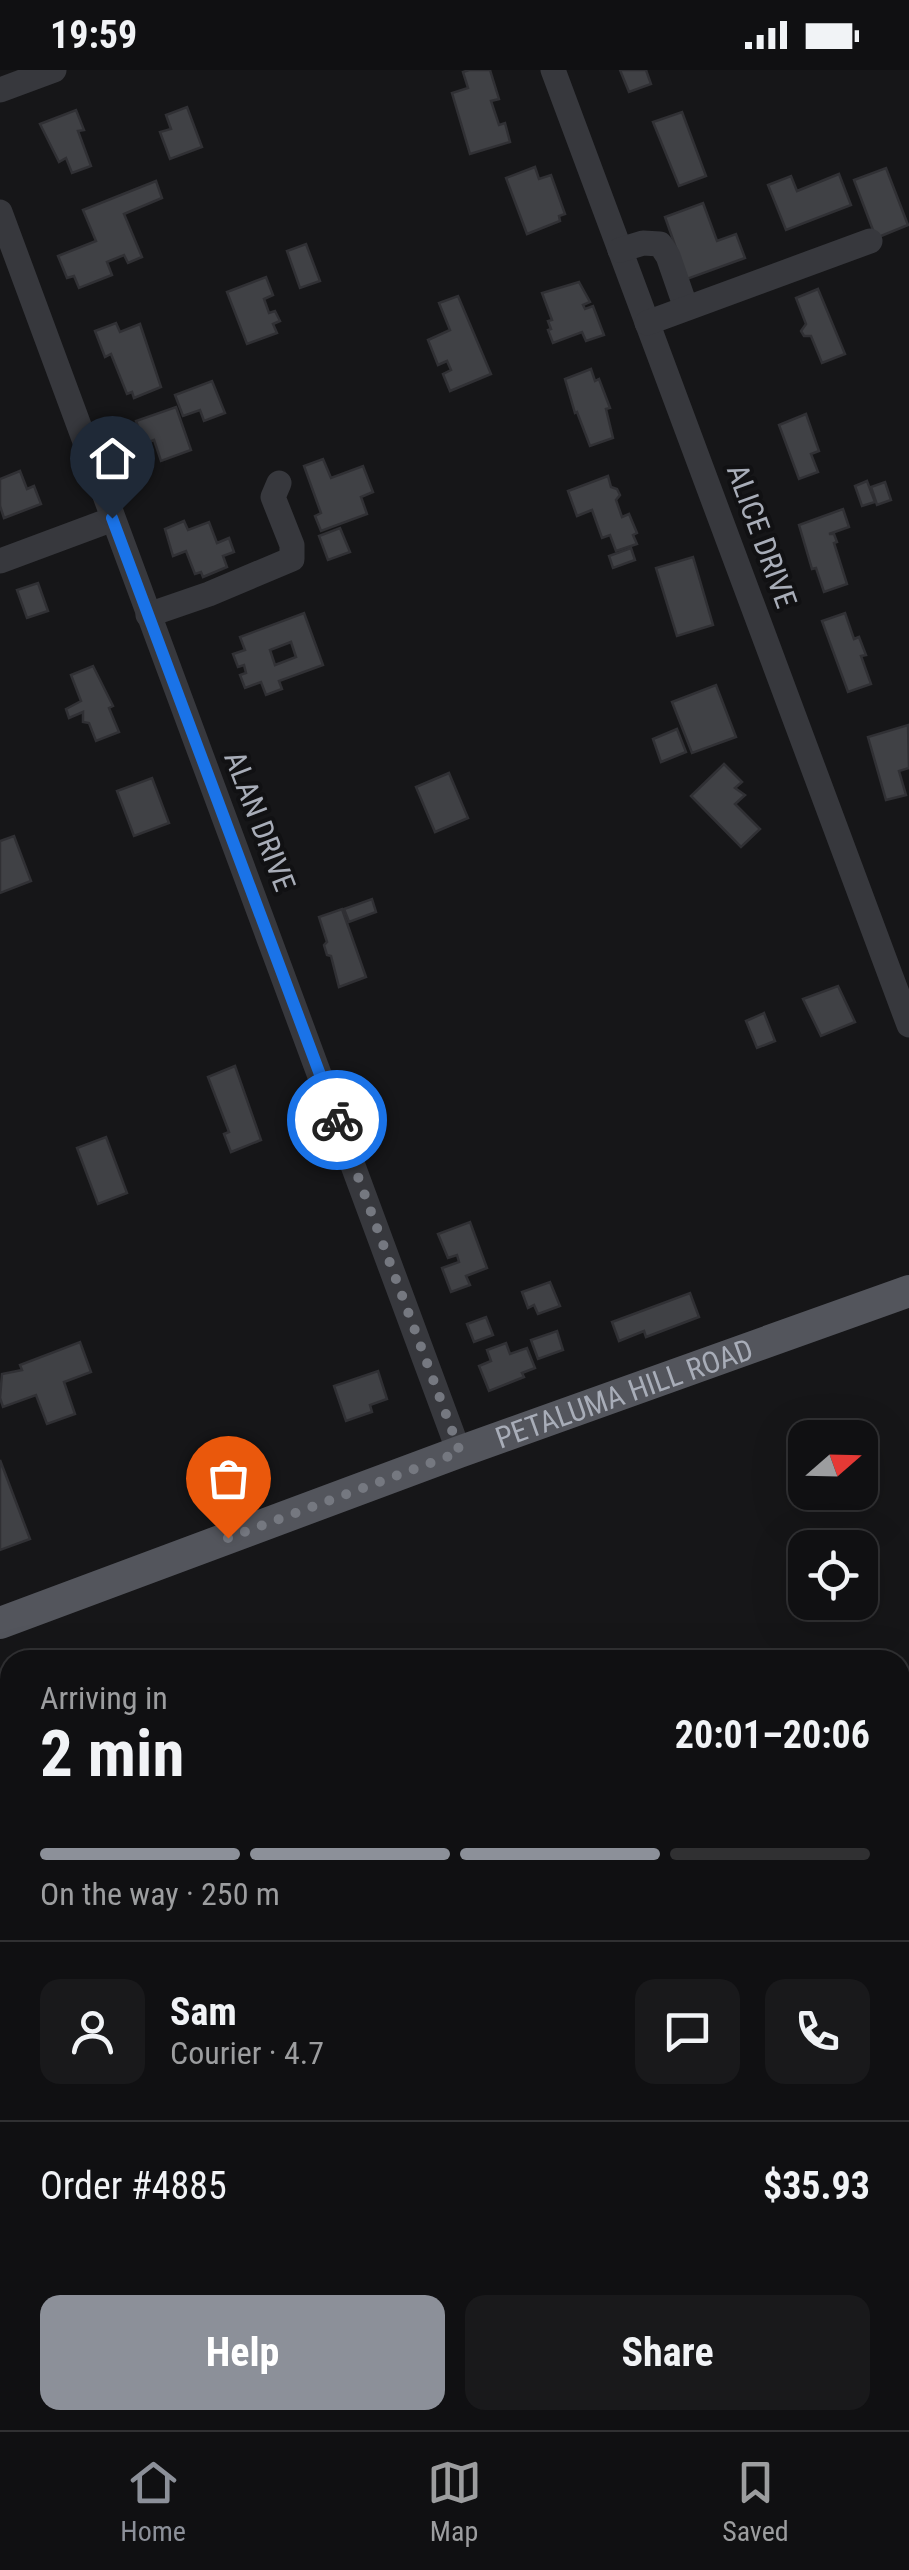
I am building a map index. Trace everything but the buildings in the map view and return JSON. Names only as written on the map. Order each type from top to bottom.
[{"type":"main road","name":"PETALUMA HILL ROAD","points":[[0,1623],[909,1291]]},
{"type":"street","points":[[0,90],[54,70]]},
{"type":"street","name":"ALICE DRIVE","points":[[553,70],[908,1019]]},
{"type":"street","name":"ALAN DRIVE","points":[[0,212],[460,1452]]},
{"type":"street","points":[[620,250],[643,242],[660,244],[686,308]]},
{"type":"street","points":[[648,323],[870,242]]},
{"type":"street","points":[[148,615],[292,559],[292,546],[272,497],[279,483]]},
{"type":"street","points":[[0,561],[112,518]]},
{"type":"way so far","points":[[228,1538],[460,1452],[337,1120]]},
{"type":"route","points":[[112,518],[337,1120]]}]
